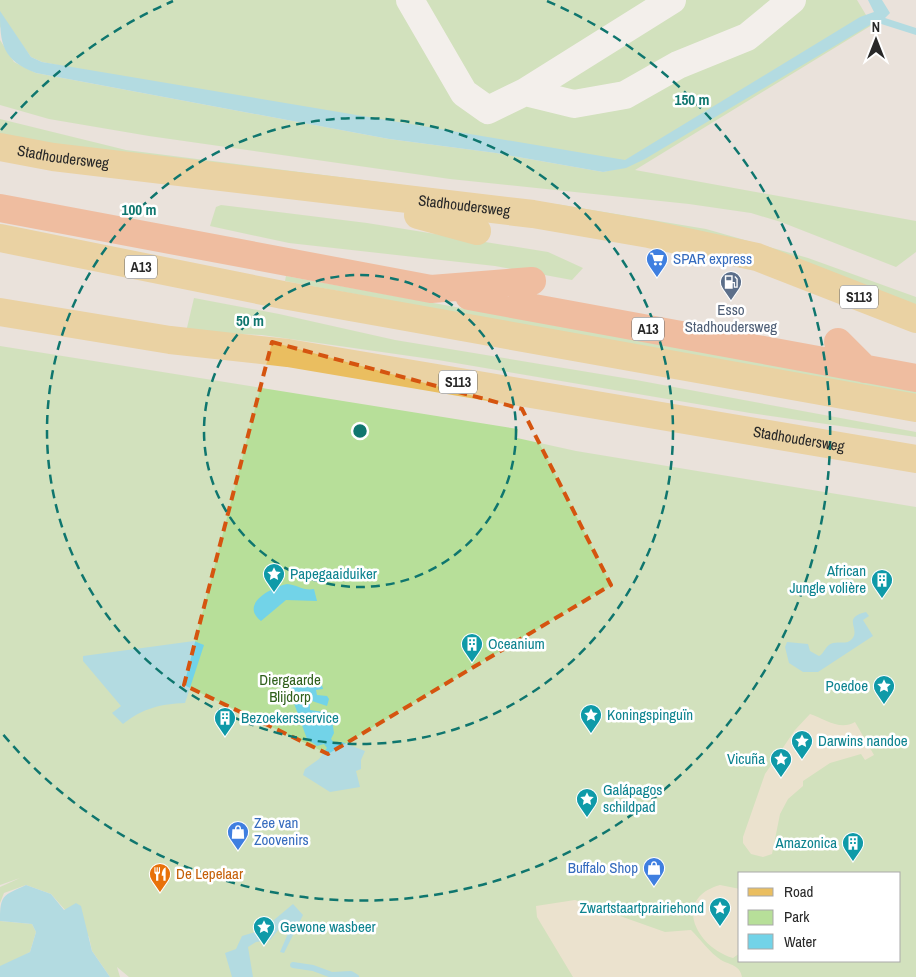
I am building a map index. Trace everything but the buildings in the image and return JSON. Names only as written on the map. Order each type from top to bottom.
[{"type":"highway","name":"A13","points":[[0,208],[430,290],[916,378]]},
{"type":"highway","name":"A13","points":[[430,290],[532,282]]},
{"type":"highway","points":[[838,342],[865,369]]},
{"type":"main road","name":"Stadhoudersweg","points":[[0,147],[53,156],[308,189],[533,214],[709,246],[757,258],[914,319]]},
{"type":"main road","points":[[308,189],[348,202],[411,213],[477,231]]},
{"type":"main road","name":"A13","points":[[0,238],[283,295],[916,408]]},
{"type":"main road","name":"Stadhoudersweg","points":[[0,312],[170,340],[288,353],[916,459]]},
{"type":"main road","points":[[875,315],[914,319]]},
{"type":"street","points":[[410,0],[464,93],[488,110],[525,92],[672,0]]},
{"type":"street","points":[[525,92],[574,104],[625,95],[678,65],[747,36],[792,0]]},
{"type":"highlighted area","points":[[272,342],[522,409],[611,585],[328,754],[184,685]]},
{"type":"green space","points":[[0,0],[857,0],[872,25],[635,170],[916,221],[916,252],[896,267],[781,222],[751,213],[689,204],[450,179],[149,136],[49,119],[0,105],[0,40],[14,62],[36,73],[389,139],[496,153],[603,172],[612,170],[42,62],[31,57],[18,39],[0,27]]},
{"type":"green space","points":[[0,119],[126,150],[562,205],[706,229],[808,258],[916,297],[916,306],[803,262],[0,136]]},
{"type":"green space","points":[[221,205],[367,223],[548,252],[583,268],[572,280],[495,266],[289,243],[210,226],[216,207]]},
{"type":"green space","points":[[286,276],[916,391],[916,399],[285,281]]},
{"type":"green space","points":[[194,298],[279,314],[395,340],[636,380],[916,432],[916,437],[750,413],[438,360],[262,335],[186,332]]},
{"type":"green space","name":"Diergaarde Blijdorp","points":[[0,346],[518,429],[517,438],[576,451],[916,507],[916,977],[129,977],[117,967],[120,977],[110,977],[92,951],[89,937],[51,894],[26,885],[4,893],[0,903],[0,887],[20,878],[0,885]]},
{"type":"green space","points":[[0,921],[32,924],[36,932],[30,952],[2,967],[0,966]]},
{"type":"sand","points":[[810,714],[838,725],[855,722],[874,755],[865,760],[861,754],[830,763],[803,781],[803,786],[788,799],[780,814],[772,854],[763,857],[751,854],[743,843],[743,837],[765,774],[795,730]]},
{"type":"sand","points":[[720,885],[738,889],[738,954],[733,958],[720,953],[709,944],[700,934],[695,923],[693,912],[696,901],[705,892]]},
{"type":"sand","points":[[575,900],[665,932],[691,930],[717,957],[737,968],[742,977],[573,977],[537,917],[536,906]]},
{"type":"water","points":[[868,0],[882,0],[890,13],[885,18],[916,28],[916,35],[875,22],[645,159],[626,168],[603,172],[496,153],[389,139],[36,73],[16,62],[5,50],[0,23],[0,11],[31,57],[42,62],[625,160],[860,17],[874,12]]},
{"type":"water","points":[[287,584],[314,589],[317,601],[286,600],[261,621],[255,615],[254,608],[260,597]]},
{"type":"water","points":[[866,612],[869,616],[863,620],[873,636],[818,672],[803,672],[789,663],[785,647],[787,642],[808,644],[810,651],[819,656],[830,644],[848,642],[852,639],[854,635],[853,620],[859,614]]},
{"type":"water","points":[[194,641],[204,645],[185,703],[168,704],[153,708],[138,714],[123,724],[112,713],[121,706],[83,661],[83,656]]},
{"type":"water","points":[[311,675],[318,680],[323,689],[316,690],[317,695],[327,696],[329,699],[327,706],[312,701],[310,710],[331,713],[334,733],[331,739],[335,744],[342,742],[365,751],[361,760],[361,769],[356,771],[360,787],[330,792],[303,775],[305,769],[319,759],[327,748],[324,744],[317,746],[307,739],[288,687],[293,679]]},
{"type":"water","points":[[26,885],[51,894],[64,910],[76,903],[81,906],[92,951],[110,977],[0,977],[0,966],[30,952],[36,932],[32,924],[0,921],[4,897]]},
{"type":"water","points":[[293,904],[303,915],[284,953],[280,952],[292,924],[284,923],[270,940],[256,942],[248,947],[253,977],[232,977],[225,953],[236,949],[242,936],[262,930]]},
{"type":"waterway","points":[[293,965],[313,968],[332,975],[351,974],[356,977]]},
{"type":"place","name":"SPAR express","points":[[657,278]]},
{"type":"place","name":"Esso Stadhoudersweg","points":[[731,301]]},
{"type":"place","name":"Papegaaiduiker","points":[[274,593]]},
{"type":"place","name":"African Jungle volière","points":[[882,599]]},
{"type":"place","name":"Oceanium","points":[[472,663]]},
{"type":"place","name":"Poedoe","points":[[884,705]]},
{"type":"place","name":"Koningspinguïn","points":[[591,734]]},
{"type":"place","name":"Bezoekersservice","points":[[225,737]]},
{"type":"place","name":"Darwins nandoe","points":[[802,760]]},
{"type":"place","name":"Vicuña","points":[[781,778]]},
{"type":"place","name":"Galápagos schildpad","points":[[587,818]]},
{"type":"place","name":"Zee van Zoovenirs","points":[[238,851]]},
{"type":"place","name":"Amazonica","points":[[853,862]]},
{"type":"place","name":"Buffalo Shop","points":[[654,887]]},
{"type":"place","name":"De Lepelaar","points":[[160,893]]},
{"type":"place","name":"Zwartstaartprairiehond","points":[[720,927]]},
{"type":"place","name":"Gewone wasbeer","points":[[264,946]]}]
